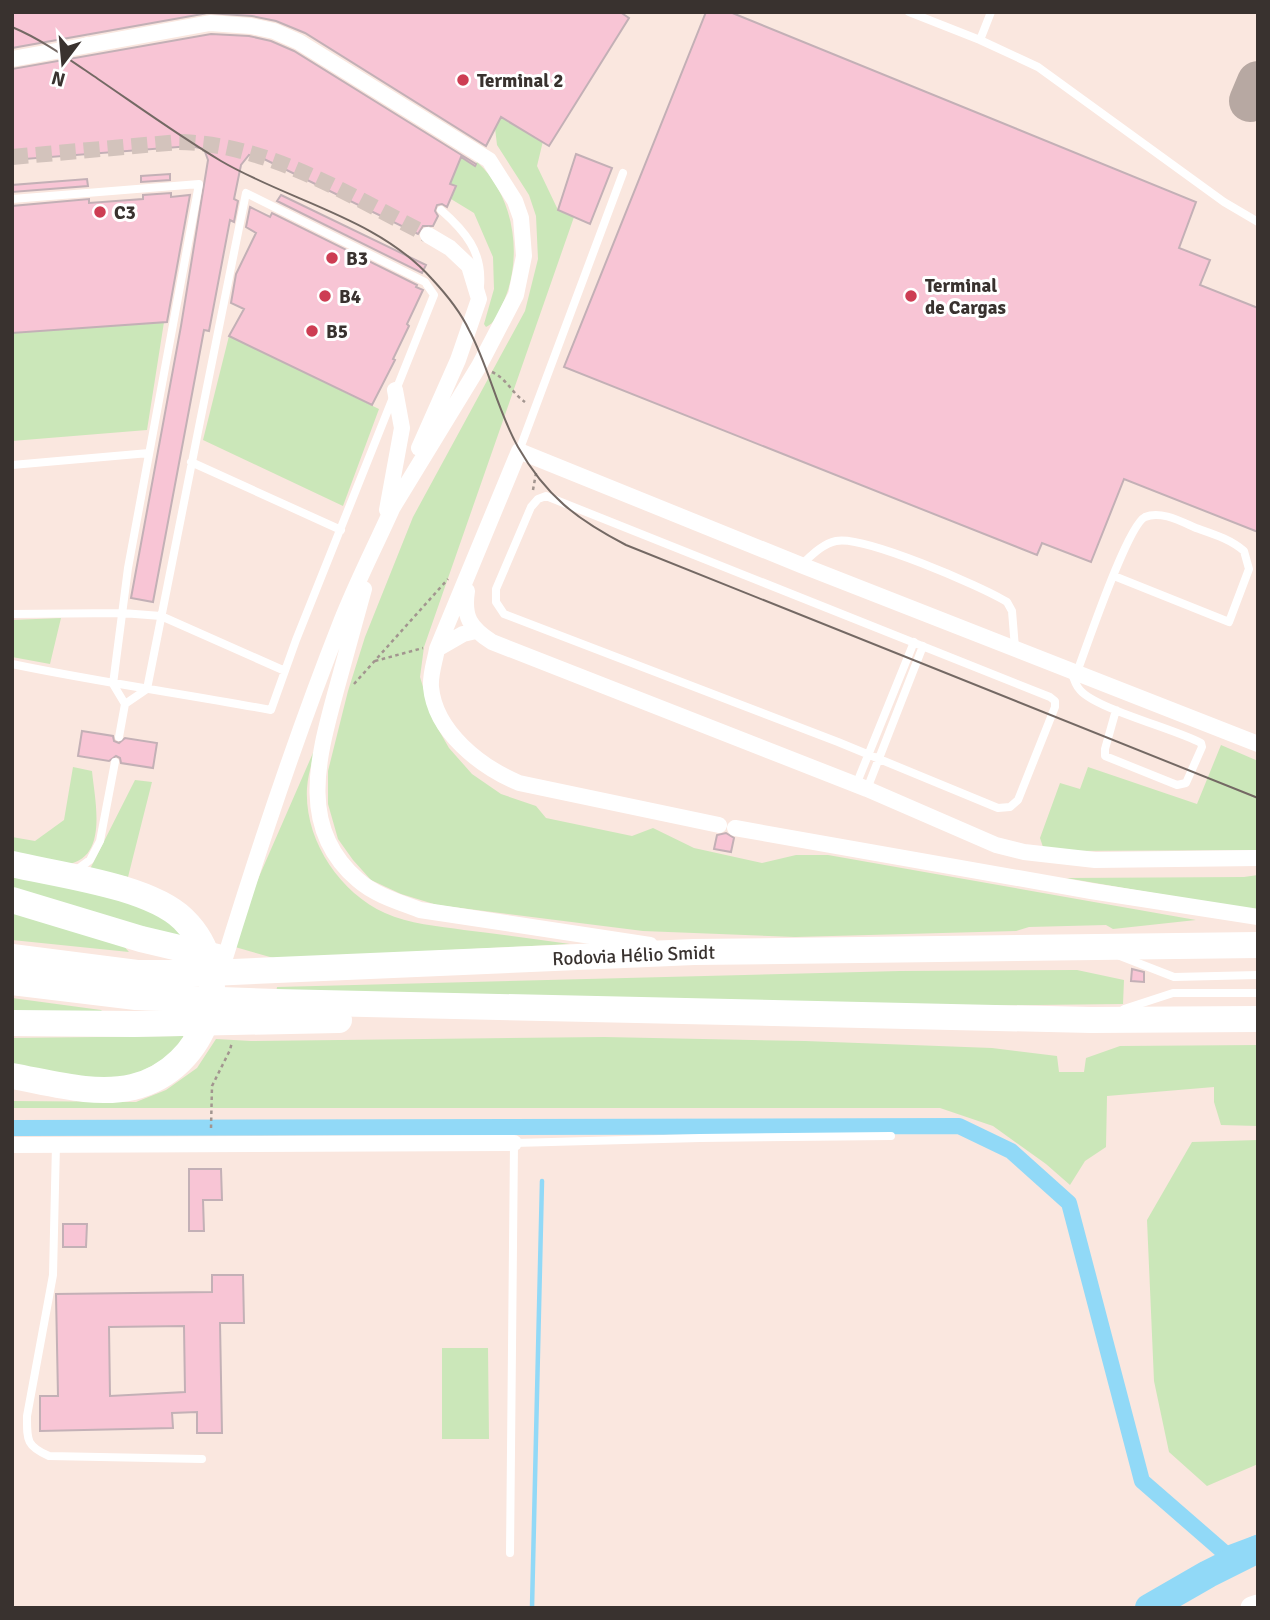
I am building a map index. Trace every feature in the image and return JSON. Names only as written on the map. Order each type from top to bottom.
[{"type":"main road","points":[[12,864],[139,894],[164,905],[183,918],[199,938],[208,961],[213,996],[200,1037],[187,1056],[153,1080],[110,1091],[19,1082]]},
{"type":"main road","points":[[12,900],[141,939],[277,971]]},
{"type":"main road","name":"Rodovia Hélio Smidt","points":[[12,982],[136,985],[277,971],[694,952],[1258,946]]},
{"type":"main road","name":"Rodovia Hélio Smidt","points":[[12,957],[136,985],[276,1012]]},
{"type":"main road","points":[[12,1023],[134,1024],[276,1012],[498,1017],[559,1008],[1091,1020],[1258,1019]]},
{"type":"main road","points":[[1252,1608],[1258,1606]]},
{"type":"street","points":[[12,59],[210,23],[251,26],[274,31],[299,42],[489,160],[516,201],[521,218],[524,256],[516,295],[479,366],[393,507]]},
{"type":"street","points":[[213,996],[242,900],[342,620],[458,360],[480,299],[469,266],[450,248],[428,235]]},
{"type":"street","points":[[395,390],[402,428],[381,534],[320,751],[316,791],[320,823],[335,854],[358,880],[384,897],[420,909],[694,952]]},
{"type":"street","points":[[719,825],[519,783],[501,775],[462,746],[447,727],[431,688],[438,647],[463,572],[519,452],[1258,744]]},
{"type":"street","points":[[463,572],[465,610],[475,631],[492,642],[861,787],[996,845],[1024,852],[1095,860],[1258,858]]},
{"type":"street","points":[[438,647],[475,631]]},
{"type":"street","points":[[736,828],[1091,891],[1258,917]]},
{"type":"street","points":[[12,1145],[514,1143]]},
{"type":"lane","points":[[909,12],[1038,67],[1224,202],[1258,222]]},
{"type":"lane","points":[[980,40],[991,12]]},
{"type":"lane","points":[[519,452],[624,173]]},
{"type":"lane","points":[[12,199],[199,184],[128,568],[113,684],[125,704],[119,737]]},
{"type":"lane","points":[[12,664],[113,684],[147,689],[271,710],[434,295],[425,282],[246,193],[147,689],[125,704]]},
{"type":"lane","points":[[441,210],[474,246],[481,268],[480,299]]},
{"type":"lane","points":[[12,465],[149,453]]},
{"type":"lane","points":[[191,462],[341,530]]},
{"type":"lane","points":[[546,496],[914,642],[1055,701],[1018,800],[1010,807],[998,808],[868,754],[504,614],[496,602],[496,589],[531,507],[538,499],[546,496]]},
{"type":"lane","points":[[1114,576],[1229,622],[1249,569],[1244,551],[1236,544],[1170,518],[1152,515],[1137,523],[1114,576],[1074,671],[1080,690],[1116,710],[1200,742],[1202,747],[1188,781],[1181,785],[1105,755],[1116,710]]},
{"type":"lane","points":[[801,565],[825,545],[837,541],[851,540],[875,545],[1007,602],[1012,611],[1015,648]]},
{"type":"lane","points":[[12,614],[122,613],[161,616],[285,671]]},
{"type":"lane","points":[[861,787],[868,754],[914,642]]},
{"type":"lane","points":[[861,787],[879,759],[923,646]]},
{"type":"lane","points":[[1194,740],[1205,724]]},
{"type":"lane","points":[[67,877],[82,867],[95,853],[100,841],[116,762]]},
{"type":"lane","points":[[1098,947],[1174,977],[1258,975]]},
{"type":"lane","points":[[1091,1020],[1173,993],[1258,993]]},
{"type":"lane","points":[[510,1553],[514,1143],[891,1136]]},
{"type":"lane","points":[[56,1144],[53,1275],[27,1416],[27,1436],[32,1448],[49,1456],[202,1459]]},
{"type":"path","points":[[479,366],[500,376],[507,382],[511,392],[535,409]]},
{"type":"path","points":[[538,499],[532,488],[539,460]]},
{"type":"path","points":[[332,708],[463,572]]},
{"type":"path","points":[[376,661],[438,647]]},
{"type":"path","points":[[211,1110],[211,1137]]},
{"type":"green space","points":[[501,117],[543,141],[537,166],[558,210],[574,217],[424,647],[420,677],[433,720],[449,748],[472,774],[501,794],[536,806],[546,818],[632,836],[653,828],[694,848],[762,863],[796,855],[828,855],[1196,920],[1113,929],[1106,925],[1029,927],[1016,931],[795,937],[643,931],[437,905],[401,894],[371,880],[353,860],[338,839],[328,804],[328,771],[348,691],[365,637],[413,517],[525,311],[538,259],[536,216],[529,195],[497,145],[495,128]]},
{"type":"green space","points":[[461,157],[474,166],[477,162],[490,176],[500,192],[512,229],[514,249],[509,287],[496,318],[486,327],[484,324],[494,289],[493,257],[474,213],[451,199],[456,187],[450,184]]},
{"type":"green space","points":[[164,322],[147,430],[12,441],[12,333]]},
{"type":"green space","points":[[229,336],[379,409],[343,506],[203,440]]},
{"type":"green space","points":[[61,618],[50,664],[12,657],[12,620]]},
{"type":"green space","points":[[1221,745],[1258,761],[1258,850],[1052,851],[1043,847],[1040,838],[1060,783],[1080,789],[1088,767],[1197,804]]},
{"type":"green space","points":[[316,746],[307,788],[311,826],[318,844],[339,878],[368,904],[394,917],[414,922],[570,944],[277,959],[235,947],[245,909]]},
{"type":"green space","points":[[73,767],[92,771],[96,829],[87,854],[77,862],[61,865],[12,857],[12,837],[35,841],[64,820]]},
{"type":"green space","points":[[135,780],[152,782],[128,877],[90,869]]},
{"type":"green space","points":[[1258,875],[1258,911],[1066,878],[1244,877]]},
{"type":"green space","points":[[12,877],[80,890],[131,904],[154,913],[172,925],[184,939],[12,897]]},
{"type":"green space","points":[[12,907],[121,943],[129,952],[12,940]]},
{"type":"green space","points":[[1077,970],[1124,980],[1123,1004],[866,1007],[276,994],[277,987],[900,971]]},
{"type":"green space","points":[[12,998],[101,1010],[103,1012],[12,1016]]},
{"type":"green space","points":[[183,1036],[182,1050],[118,1084],[12,1070],[12,1038]]},
{"type":"green space","points":[[604,1037],[992,1048],[1057,1056],[1059,1072],[1084,1072],[1086,1058],[1120,1046],[1258,1045],[1258,1126],[1221,1125],[1214,1102],[1214,1087],[1107,1096],[1106,1147],[1085,1161],[1070,1185],[993,1126],[940,1108],[12,1108],[12,1101],[136,1102],[166,1090],[197,1068],[216,1039],[251,1041]]},
{"type":"green space","points":[[1258,1140],[1258,1464],[1207,1486],[1169,1452],[1154,1381],[1147,1220],[1192,1142]]},
{"type":"green space","points":[[442,1348],[488,1348],[489,1439],[442,1439]]},
{"type":"water","points":[[1258,1534],[1258,1561],[1233,1572],[1214,1560],[1226,1546]]},
{"type":"building","name":"Terminal 2","points":[[12,12],[620,12],[629,18],[549,146],[501,117],[486,146],[305,33],[276,21],[252,16],[208,13],[12,48]]},
{"type":"building","name":"Terminal de Cargas","points":[[706,12],[730,12],[1196,202],[1179,248],[1210,260],[1200,285],[1258,308],[1258,532],[1124,479],[1091,562],[1042,543],[1037,555],[564,367]]},
{"type":"building","points":[[211,34],[249,36],[271,41],[294,51],[476,164],[475,166],[461,157],[450,184],[456,186],[447,207],[437,205],[435,211],[438,216],[433,226],[423,226],[418,234],[264,159],[249,155],[241,165],[234,199],[238,201],[234,222],[230,220],[209,331],[204,330],[153,602],[131,598],[181,326],[208,160],[204,149],[191,146],[12,160],[12,69]]},
{"type":"building","points":[[576,154],[612,168],[590,224],[558,210]]},
{"type":"building","points":[[170,174],[170,180],[141,182],[141,176]]},
{"type":"building","points":[[87,179],[88,186],[12,192],[12,185]]},
{"type":"building","points":[[171,193],[171,197],[190,195],[167,322],[12,333],[12,206],[89,199],[89,203],[143,199],[143,195]]},
{"type":"building","points":[[281,195],[426,265],[422,273],[277,201]]},
{"type":"building","points":[[250,207],[270,217],[272,213],[423,290],[393,359],[395,360],[372,405],[229,336],[244,309],[231,303],[236,274],[256,233],[246,227]]},
{"type":"building","points":[[82,731],[113,736],[114,741],[119,743],[125,738],[157,743],[153,768],[121,763],[116,756],[109,761],[78,756]]},
{"type":"building","points":[[726,833],[734,838],[731,852],[714,849],[717,835]]},
{"type":"building","points":[[1132,969],[1144,972],[1144,982],[1131,981]]},
{"type":"building","points":[[189,1169],[221,1169],[222,1200],[203,1200],[204,1231],[189,1231]]},
{"type":"building","points":[[63,1224],[87,1224],[86,1247],[63,1247]]},
{"type":"building","points":[[212,1275],[243,1275],[244,1323],[220,1323],[222,1433],[197,1433],[197,1412],[172,1413],[173,1428],[40,1431],[40,1396],[58,1396],[56,1294],[212,1292]],"holes":[[[184,1326],[185,1392],[110,1396],[109,1327]]]},
{"type":"waterway","points":[[12,1128],[959,1126],[1011,1151],[1069,1203],[1142,1481],[1234,1561]]},
{"type":"waterway","points":[[532,1608],[542,1181]]},
{"type":"waterway","points":[[1149,1608],[1258,1549]]},
{"type":"taxiway","points":[[1250,101],[1258,82]]},
{"type":"tunnel","points":[[12,157],[179,142],[213,145],[277,162],[339,189],[428,235]]},
{"type":"tram line","points":[[12,27],[56,51],[221,161],[359,225],[410,258],[457,309],[476,344],[511,433],[529,464],[551,493],[592,526],[626,545],[1258,798]]},
{"type":"place","name":"Terminal 2","points":[[463,80]]},
{"type":"place","name":"C3","points":[[100,212]]},
{"type":"place","name":"B3","points":[[332,258]]},
{"type":"place","name":"B4","points":[[325,296]]},
{"type":"place","name":"Terminal de Cargas","points":[[911,296]]},
{"type":"place","name":"B5","points":[[312,331]]}]
